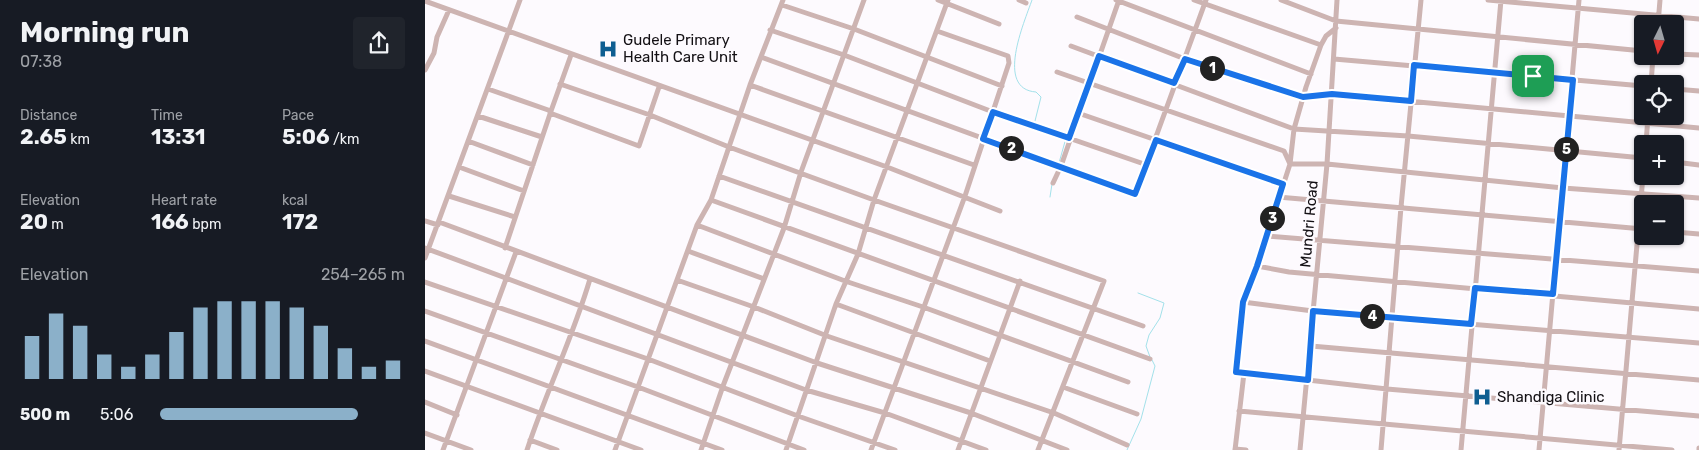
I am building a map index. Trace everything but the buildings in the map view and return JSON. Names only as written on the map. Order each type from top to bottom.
[{"type":"street","points":[[425,258],[520,0]]},
{"type":"street","points":[[701,450],[723,386],[784,228],[801,172],[864,0]]},
{"type":"street","points":[[939,0],[999,24]]},
{"type":"street","points":[[1019,0],[1026,3]]},
{"type":"street","points":[[1053,183],[1061,166],[1069,138],[1118,0],[1311,74]]},
{"type":"street","points":[[1194,0],[1205,2],[1321,44]]},
{"type":"street","points":[[1281,0],[1336,21],[1634,50]]},
{"type":"street","name":"Mundri Road","points":[[1300,450],[1324,201],[1337,0]]},
{"type":"street","points":[[1381,450],[1394,282],[1421,0]]},
{"type":"street","points":[[1488,0],[1699,19]]},
{"type":"street","points":[[1539,450],[1577,44],[1579,0]]},
{"type":"street","points":[[1659,14],[1660,0]]},
{"type":"street","points":[[425,1],[659,87],[887,167],[1000,211]]},
{"type":"street","points":[[1461,450],[1480,215],[1501,1]]},
{"type":"street","points":[[787,447],[805,390],[827,336],[836,304],[858,254],[864,227],[948,2]]},
{"type":"street","points":[[761,57],[835,82],[906,111],[1135,194],[1205,2]]},
{"type":"street","points":[[615,450],[697,225],[711,200],[750,85],[782,3],[1002,86]]},
{"type":"street","points":[[425,70],[434,53],[437,37],[449,10]]},
{"type":"street","points":[[1077,17],[1185,59],[1303,97],[1332,94],[1634,122]]},
{"type":"street","points":[[1336,28],[1326,36],[1321,44],[1303,97],[1294,129],[1290,164],[1257,266],[1243,302],[1236,372],[1387,390],[1699,416]]},
{"type":"street","points":[[770,30],[844,55],[993,112],[1147,165]]},
{"type":"street","points":[[871,450],[965,196],[1009,63],[1008,56],[937,31]]},
{"type":"street","points":[[1071,46],[1294,129],[1407,136],[1634,157]]},
{"type":"street","points":[[1684,54],[1699,55]]},
{"type":"street","points":[[505,248],[571,55]]},
{"type":"street","points":[[1334,59],[1634,85]]},
{"type":"street","points":[[1057,72],[1284,151],[1290,164]]},
{"type":"street","points":[[560,84],[649,115],[729,147],[874,200],[1104,281],[1038,450]]},
{"type":"street","points":[[750,85],[974,165]]},
{"type":"street","points":[[488,89],[639,146],[659,87]]},
{"type":"street","points":[[1684,90],[1699,91]]},
{"type":"street","points":[[1078,113],[1283,184]]},
{"type":"street","points":[[478,116],[542,138]]},
{"type":"street","points":[[1668,125],[1699,128]]},
{"type":"street","points":[[468,141],[533,165]]},
{"type":"street","points":[[1684,163],[1699,165]]},
{"type":"street","points":[[1290,164],[1327,164],[1642,195],[1643,185]]},
{"type":"street","points":[[459,167],[524,191]]},
{"type":"street","points":[[719,176],[1143,326]]},
{"type":"street","points":[[449,196],[515,217]]},
{"type":"street","points":[[1278,197],[1634,228]]},
{"type":"street","points":[[1684,197],[1699,198]]},
{"type":"street","points":[[711,200],[784,228],[1084,334],[1150,360]]},
{"type":"street","points":[[425,221],[505,248],[817,363],[971,413],[1042,442],[1067,450]]},
{"type":"street","points":[[697,225],[845,281],[999,334],[1128,382]]},
{"type":"street","points":[[1684,233],[1699,234]]},
{"type":"street","points":[[1266,236],[1699,271]]},
{"type":"street","points":[[1619,448],[1638,245]]},
{"type":"street","points":[[427,249],[506,280],[657,333],[805,390],[885,413],[986,450]]},
{"type":"street","points":[[688,251],[764,279]]},
{"type":"street","points":[[443,450],[478,360],[516,252]]},
{"type":"street","points":[[1257,266],[1289,272],[1553,294],[1699,309]]},
{"type":"street","points":[[527,450],[560,360],[573,334],[590,279]]},
{"type":"street","points":[[677,280],[754,307],[827,336],[903,360],[979,389],[1054,413],[1127,445]]},
{"type":"street","points":[[958,450],[1020,281]]},
{"type":"street","points":[[425,282],[497,305],[573,334],[723,386],[797,416],[895,450]]},
{"type":"street","points":[[1243,302],[1313,311],[1699,342]]},
{"type":"street","points":[[836,304],[990,361]]},
{"type":"street","points":[[425,311],[638,387],[787,447],[804,450]]},
{"type":"street","points":[[425,341],[722,450]]},
{"type":"street","points":[[1311,346],[1699,380]]},
{"type":"street","points":[[425,372],[641,450]]},
{"type":"street","points":[[1244,373],[1235,450],[1246,450]]},
{"type":"street","points":[[1063,387],[1137,414]]},
{"type":"street","points":[[425,402],[457,414]]},
{"type":"street","points":[[1239,411],[1384,425],[1462,430],[1619,448],[1672,450]]},
{"type":"street","points":[[425,433],[471,450]]},
{"type":"street","points":[[530,440],[557,450]]},
{"type":"waterway","points":[[1032,0],[1019,38],[1015,68],[1017,80],[1024,88],[1036,92],[1041,97],[1034,125]]},
{"type":"waterway","points":[[1059,163],[1066,138]]},
{"type":"waterway","points":[[1050,197],[1052,184]]},
{"type":"waterway","points":[[1138,293],[1164,303],[1160,318],[1149,335],[1146,346],[1150,357]]},
{"type":"waterway","points":[[1127,450],[1141,419],[1155,366],[1152,360]]},
{"type":"place","name":"Gudele Primary Health Care Unit","points":[[608,49]]},
{"type":"place","name":"Shandiga Clinic","points":[[1482,397]]},
{"type":"route","points":[[1099,56],[1174,83],[1185,59],[1303,97],[1332,94],[1411,101],[1414,65],[1533,76],[1573,80],[1553,294],[1475,288],[1471,324],[1313,311],[1308,380],[1236,372],[1243,302],[1257,266],[1283,184],[1156,140],[1135,194],[983,139],[993,112],[1069,138],[1099,56]]}]
